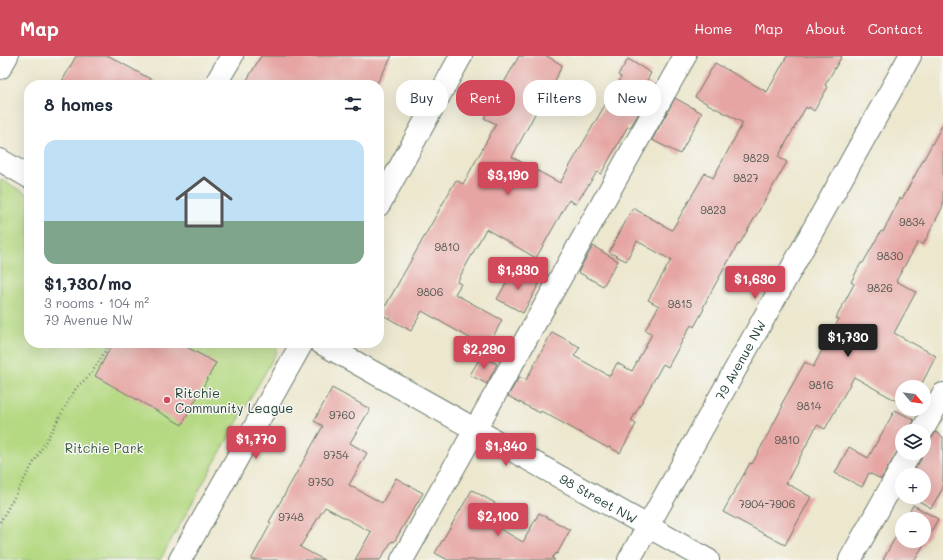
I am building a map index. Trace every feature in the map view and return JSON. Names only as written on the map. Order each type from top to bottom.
[{"type":"street","points":[[0,68],[7,56]]},
{"type":"street","points":[[218,80],[232,56]]},
{"type":"street","points":[[384,196],[461,56]]},
{"type":"street","points":[[402,560],[685,56]]},
{"type":"street","name":"79 Avenue NW","points":[[629,560],[910,56]]},
{"type":"street","points":[[0,160],[24,174]]},
{"type":"street","points":[[180,560],[299,348]]},
{"type":"street","name":"98 Street NW","points":[[330,348],[708,560]]},
{"type":"street","points":[[926,424],[943,394]]},
{"type":"street","points":[[850,560],[906,460]]},
{"type":"path","points":[[0,522],[76,388],[91,374],[107,348]]},
{"type":"green space","name":"Ritchie Park","points":[[0,179],[24,192],[24,348],[276,348],[276,353],[160,560],[0,560]]},
{"type":"building","points":[[76,56],[109,56],[152,80],[63,80]]},
{"type":"building","points":[[261,56],[392,56],[379,80],[247,80]]},
{"type":"building","points":[[519,56],[547,56],[562,65],[555,80],[523,80],[523,116],[534,116],[512,157],[560,183],[604,107],[604,116],[637,116],[630,128],[628,126],[601,174],[597,172],[576,204],[569,200],[536,258],[486,229],[457,282],[461,284],[455,294],[502,320],[487,348],[422,311],[411,331],[384,316],[384,309],[456,180],[463,184],[496,124],[484,118],[485,116],[515,116],[515,80],[505,80]]},
{"type":"building","points":[[787,56],[842,56],[825,85],[828,87],[814,111],[809,107],[808,109],[806,107],[778,157],[787,162],[707,299],[703,308],[704,309],[694,327],[691,325],[668,367],[663,364],[631,421],[636,424],[620,453],[609,447],[608,448],[541,411],[540,413],[508,396],[519,377],[526,380],[552,332],[580,347],[574,356],[610,376],[617,363],[632,371],[652,334],[645,330],[659,306],[648,300],[671,260],[637,241],[626,261],[609,252],[633,208],[672,230],[705,173],[713,178],[743,123],[695,97],[715,63],[767,92]]},
{"type":"building","points":[[628,59],[651,73],[647,80],[619,80],[621,77],[618,75]]},
{"type":"building","points":[[675,98],[702,113],[680,154],[652,140]]},
{"type":"building","points":[[943,124],[943,206],[923,245],[918,242],[896,281],[916,292],[894,333],[936,356],[924,380],[895,380],[895,400],[854,377],[825,429],[817,425],[786,483],[811,497],[785,545],[723,512],[750,463],[752,464],[783,406],[781,405],[805,362],[813,367],[839,319],[836,318],[854,284],[851,282],[861,263],[863,263],[881,231],[883,232],[900,198],[902,199]]},
{"type":"building","points":[[593,246],[618,261],[603,286],[578,272]]},
{"type":"building","points":[[514,269],[539,284],[523,313],[497,299]]},
{"type":"building","name":"Ritchie Community League","points":[[110,348],[189,348],[216,363],[182,425],[95,376]]},
{"type":"building","points":[[481,356],[497,364],[487,384],[470,375]]},
{"type":"building","points":[[332,388],[370,409],[350,443],[367,453],[349,485],[382,503],[396,478],[423,493],[394,542],[392,541],[380,560],[355,560],[371,532],[325,507],[300,547],[324,560],[251,560],[271,523],[269,522],[323,426],[314,421]]},
{"type":"building","points":[[895,410],[895,416],[906,416],[914,420],[913,424],[895,424],[895,456],[881,479],[869,473],[862,487],[835,473],[849,447],[868,458]]},
{"type":"building","points":[[936,432],[943,437],[943,488],[931,508],[924,504],[931,504],[931,468],[916,468],[920,460],[931,460],[931,439]]},
{"type":"building","points":[[472,490],[495,503],[486,519],[523,542],[539,513],[570,530],[557,554],[556,553],[552,558],[555,560],[448,560],[435,553]]},
{"type":"building","points":[[913,505],[926,512],[910,512]]},
{"type":"building","points":[[931,515],[938,519],[931,531]]},
{"type":"building","points":[[895,538],[895,548],[922,548],[915,560],[883,560]]},
{"type":"place","name":"Ritchie Community League","points":[[167,400]]}]
